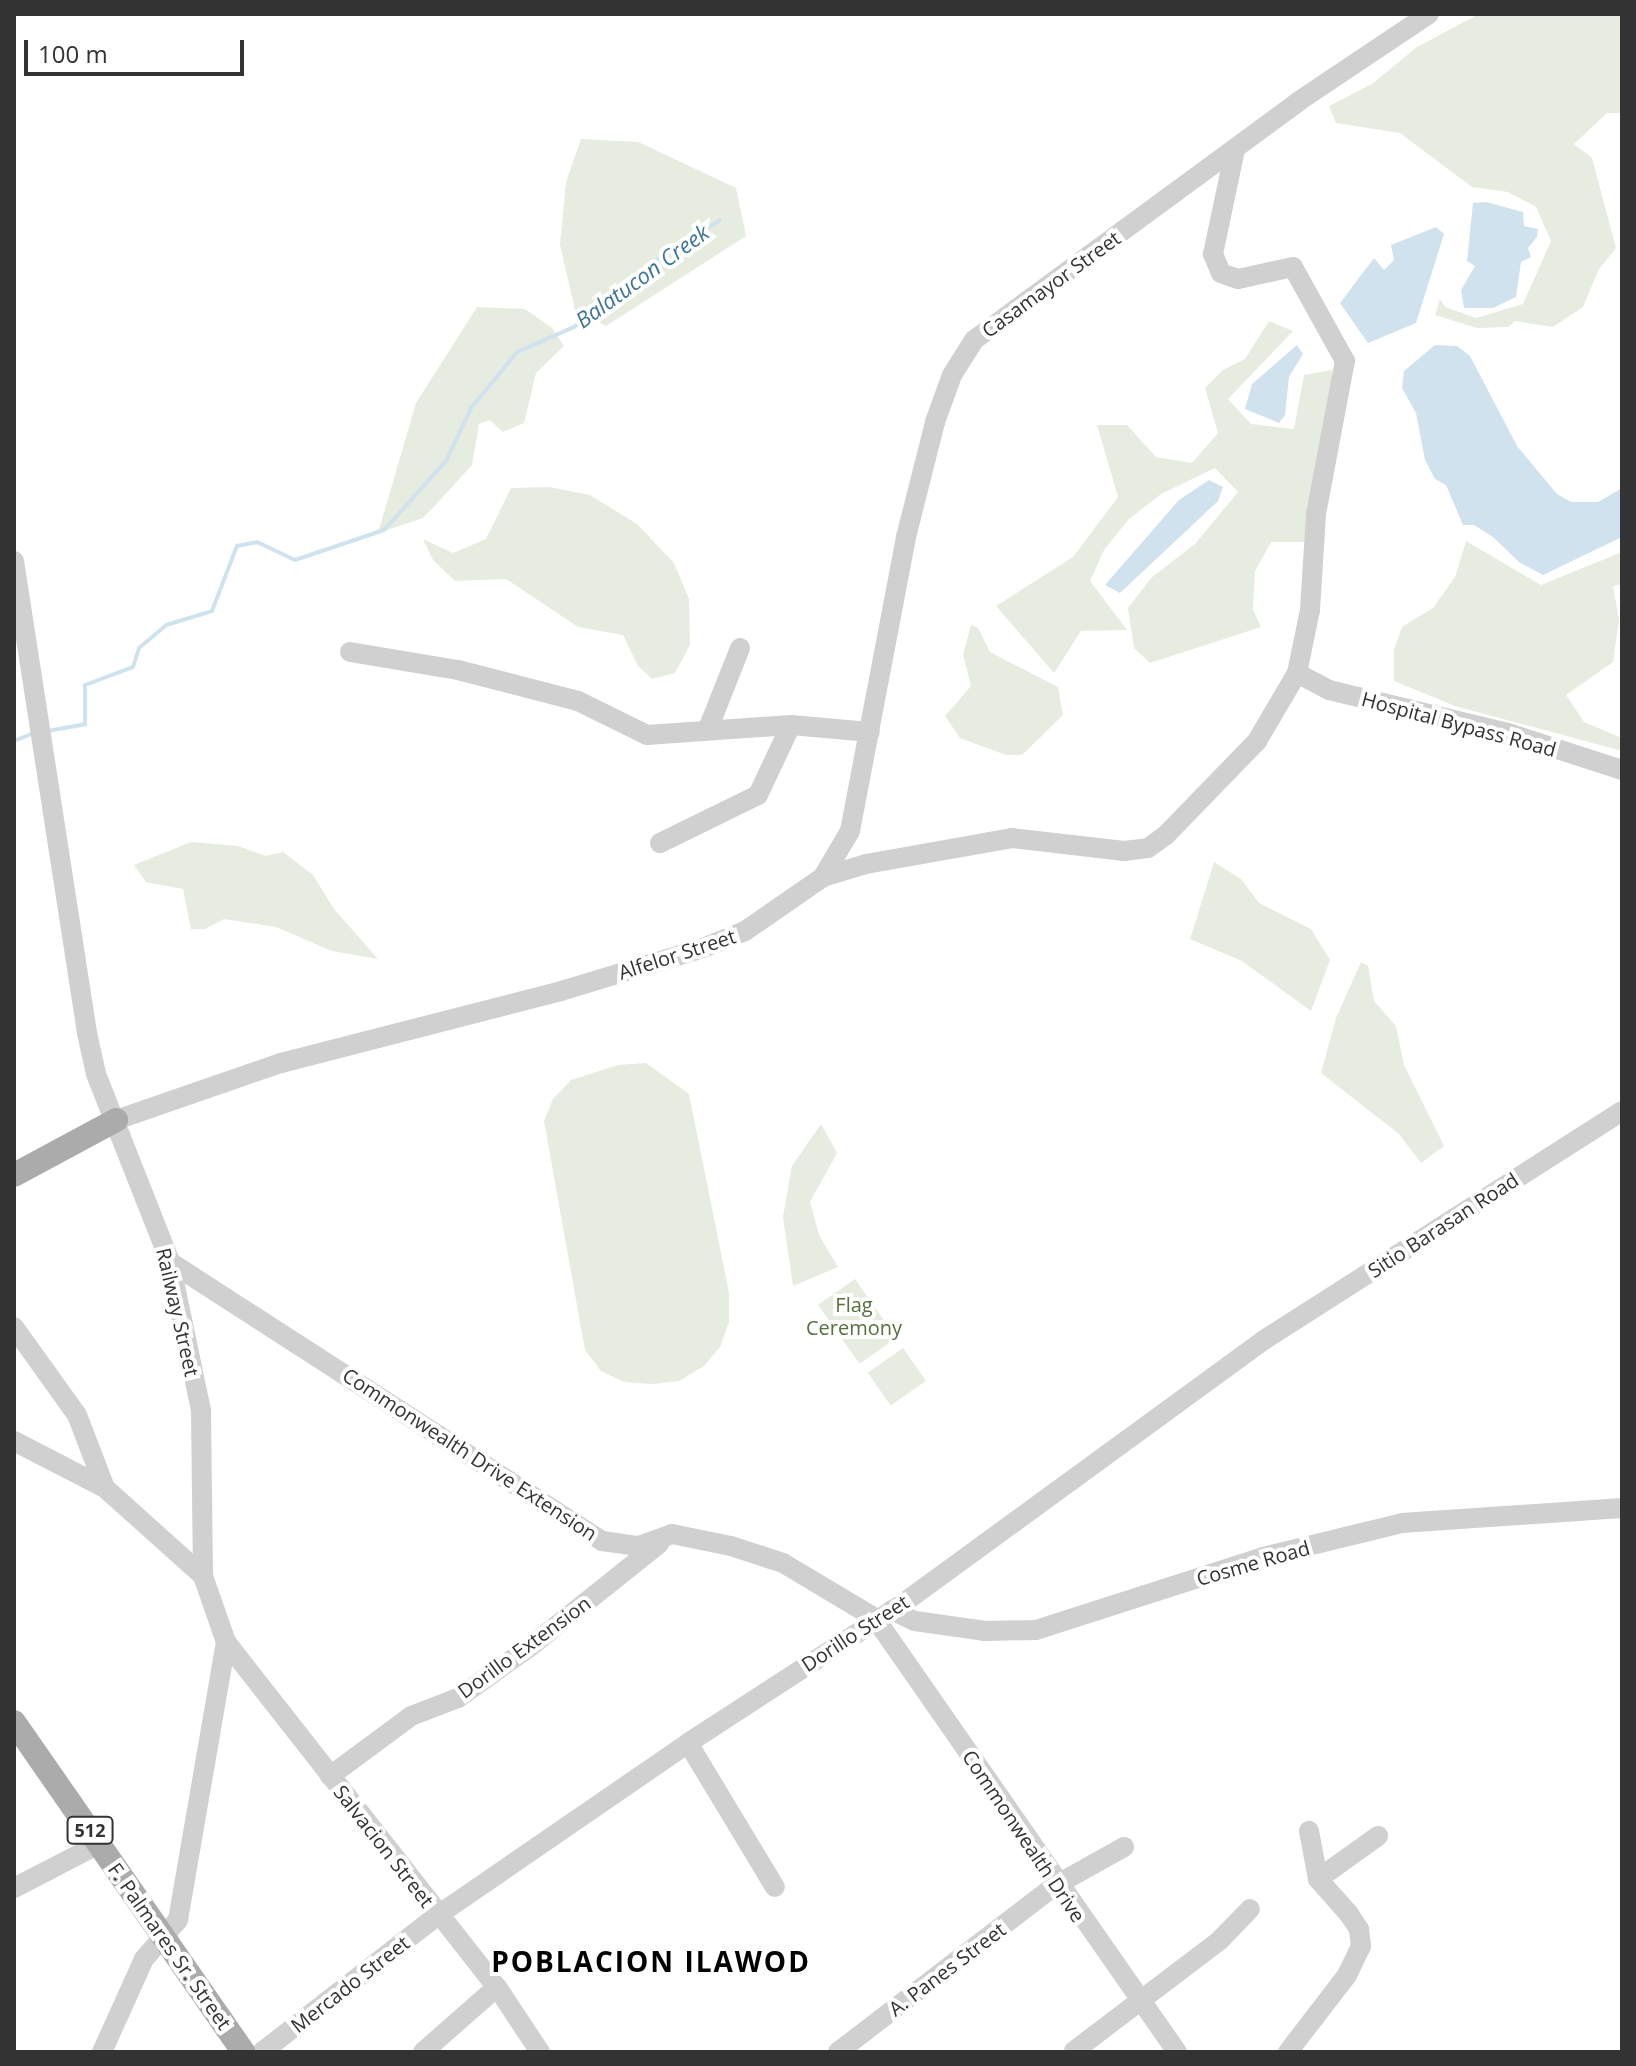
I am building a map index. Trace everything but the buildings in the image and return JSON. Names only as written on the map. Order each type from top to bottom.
[{"type":"main road","points":[[14,1175],[116,1120]]},
{"type":"main road","name":"F. Palmares Sr. Street","points":[[14,1722],[243,2052]]},
{"type":"street","name":"Casamayor Street","points":[[823,877],[850,831],[906,537],[935,422],[952,375],[974,340],[1235,150],[1429,14]]},
{"type":"street","name":"Alfelor Street","points":[[116,1120],[281,1063],[561,991],[703,948],[745,931],[823,877],[1012,838],[1124,851],[1148,848],[1257,741],[1297,673],[1310,610],[1316,514],[1345,361],[1293,267],[1238,279],[1221,273],[1213,254],[1235,150]]},
{"type":"street","name":"Railway Street","points":[[14,561],[81,1005],[96,1074],[170,1262],[201,1411],[203,1576],[226,1642],[181,1907],[165,1938],[136,1974],[102,2052]]},
{"type":"street","points":[[708,729],[740,648]]},
{"type":"street","points":[[350,652],[458,670],[578,701],[647,735],[791,725],[870,732]]},
{"type":"street","name":"Hospital Bypass Road","points":[[1297,673],[1329,690],[1508,733],[1622,770]]},
{"type":"street","points":[[660,843],[758,795],[791,725]]},
{"type":"street","name":"Sitio Barasan Road","points":[[1264,1340],[1622,1111]]},
{"type":"street","name":"Commonwealth Drive Extension","points":[[170,1262],[253,1311],[573,1526],[602,1541],[639,1546],[672,1534]]},
{"type":"street","points":[[14,1327],[77,1415],[105,1488]]},
{"type":"street","name":"Dorillo Street","points":[[438,1915],[688,1743],[883,1614],[1264,1340]]},
{"type":"street","points":[[14,1441],[105,1488],[203,1576]]},
{"type":"street","name":"Cosme Road","points":[[883,1614],[985,1631],[1036,1630],[1263,1557],[1402,1523],[1622,1508]]},
{"type":"street","points":[[672,1534],[783,1563],[883,1614]]},
{"type":"street","name":"Dorillo Extension","points":[[330,1776],[411,1716],[458,1698],[519,1655],[672,1534]]},
{"type":"street","name":"Commonwealth Drive","points":[[883,1614],[1056,1885],[1177,2052]]},
{"type":"street","name":"Salvacion Street","points":[[226,1642],[497,1987],[540,2052]]},
{"type":"street","points":[[688,1743],[775,1887]]},
{"type":"street","points":[[1288,2052],[1347,1975],[1361,1946],[1354,1922],[1318,1879],[1309,1831]]},
{"type":"street","points":[[1318,1879],[1378,1836]]},
{"type":"street","points":[[14,1888],[99,1844]]},
{"type":"street","name":"A. Panes Street","points":[[838,2052],[1056,1885],[1124,1847]]},
{"type":"street","points":[[1074,2051],[1220,1940],[1250,1909]]},
{"type":"street","name":"Mercado Street","points":[[262,2052],[438,1915]]},
{"type":"street","points":[[423,2052],[497,1987]]},
{"type":"green space","points":[[1479,14],[1622,14],[1622,113],[1607,113],[1574,144],[1592,158],[1616,248],[1599,269],[1583,307],[1553,327],[1515,321],[1508,327],[1477,328],[1435,315],[1440,299],[1445,307],[1476,318],[1523,304],[1551,241],[1536,207],[1508,192],[1472,187],[1400,133],[1336,123],[1329,106],[1372,84],[1417,47]]},
{"type":"green space","points":[[581,139],[638,142],[736,188],[746,236],[606,326],[575,310],[560,245],[566,182]]},
{"type":"green space","points":[[477,307],[525,309],[552,328],[564,346],[536,373],[524,423],[503,432],[490,420],[479,424],[472,465],[440,500],[423,518],[378,533],[416,403]]},
{"type":"green space","points":[[1269,321],[1293,331],[1228,399],[1251,424],[1294,429],[1304,375],[1332,370],[1332,422],[1313,483],[1304,542],[1271,542],[1255,571],[1253,610],[1261,627],[1150,663],[1134,648],[1128,608],[1151,578],[1195,544],[1238,492],[1215,468],[1161,494],[1128,520],[1104,550],[1090,581],[1127,630],[1081,631],[1054,673],[996,606],[1073,557],[1118,497],[1097,425],[1127,425],[1156,457],[1192,463],[1218,433],[1205,388],[1223,370],[1245,359]]},
{"type":"green space","points":[[549,487],[590,495],[637,524],[674,563],[689,599],[690,645],[675,673],[652,679],[638,666],[623,635],[578,627],[506,579],[455,581],[433,560],[423,539],[453,553],[486,539],[511,488]]},
{"type":"green space","points":[[1466,541],[1541,585],[1622,552],[1622,584],[1613,586],[1619,620],[1613,662],[1566,695],[1584,722],[1622,738],[1622,751],[1455,706],[1394,681],[1394,650],[1402,627],[1433,608],[1455,577]]},
{"type":"green space","points":[[971,625],[978,628],[990,652],[1058,687],[1063,715],[1022,755],[1006,755],[960,738],[945,716],[971,686],[963,654]]},
{"type":"green space","points":[[191,842],[238,846],[266,856],[283,852],[313,875],[334,909],[378,959],[332,951],[276,927],[224,919],[205,929],[191,929],[183,889],[146,882],[134,865]]},
{"type":"green space","points":[[1214,862],[1241,879],[1259,903],[1311,929],[1330,960],[1311,1011],[1242,961],[1190,939]]},
{"type":"green space","points":[[1361,962],[1368,966],[1374,1001],[1396,1026],[1404,1065],[1444,1146],[1421,1163],[1399,1134],[1321,1073],[1336,1018]]},
{"type":"green space","points":[[646,1063],[689,1094],[729,1293],[729,1322],[720,1347],[704,1366],[679,1381],[652,1384],[624,1382],[601,1371],[585,1350],[544,1121],[553,1099],[571,1080],[618,1065]]},
{"type":"green space","points":[[821,1124],[837,1153],[810,1202],[819,1235],[838,1267],[793,1286],[783,1217],[792,1166]]},
{"type":"green space","name":"Flag Ceremony","points":[[855,1279],[896,1338],[859,1364],[818,1305]]},
{"type":"green space","name":"Flag Ceremony","points":[[903,1348],[926,1381],[891,1405],[868,1373]]},
{"type":"water","points":[[1486,202],[1523,212],[1524,226],[1538,229],[1537,237],[1528,248],[1531,257],[1521,262],[1516,297],[1493,308],[1464,308],[1461,290],[1475,266],[1467,261],[1473,203]]},
{"type":"water","points":[[1436,227],[1444,234],[1416,323],[1368,343],[1340,303],[1374,258],[1384,270],[1394,260],[1391,245]]},
{"type":"water","points":[[1297,345],[1303,354],[1289,377],[1285,415],[1279,423],[1245,409],[1252,384]]},
{"type":"water","points":[[1435,345],[1457,346],[1470,356],[1517,446],[1557,494],[1571,502],[1598,502],[1622,488],[1622,537],[1543,575],[1519,562],[1493,537],[1474,525],[1463,525],[1446,485],[1435,479],[1425,460],[1416,413],[1402,388],[1404,371]]},
{"type":"water","points":[[1209,480],[1223,487],[1218,501],[1120,593],[1105,585],[1179,500]]},
{"type":"waterway","name":"Balatucon Creek","points":[[47,731],[85,724],[85,685],[133,667],[139,648],[166,625],[212,611],[237,546],[257,542],[295,560],[384,530],[446,461],[471,408],[517,352],[574,327],[654,262],[720,220]]},
{"type":"waterway","name":"Balatucon Creek","points":[[14,741],[34,733]]},
{"type":"district","name":"POBLACION ILAWOD","points":[[651,1961]]}]
